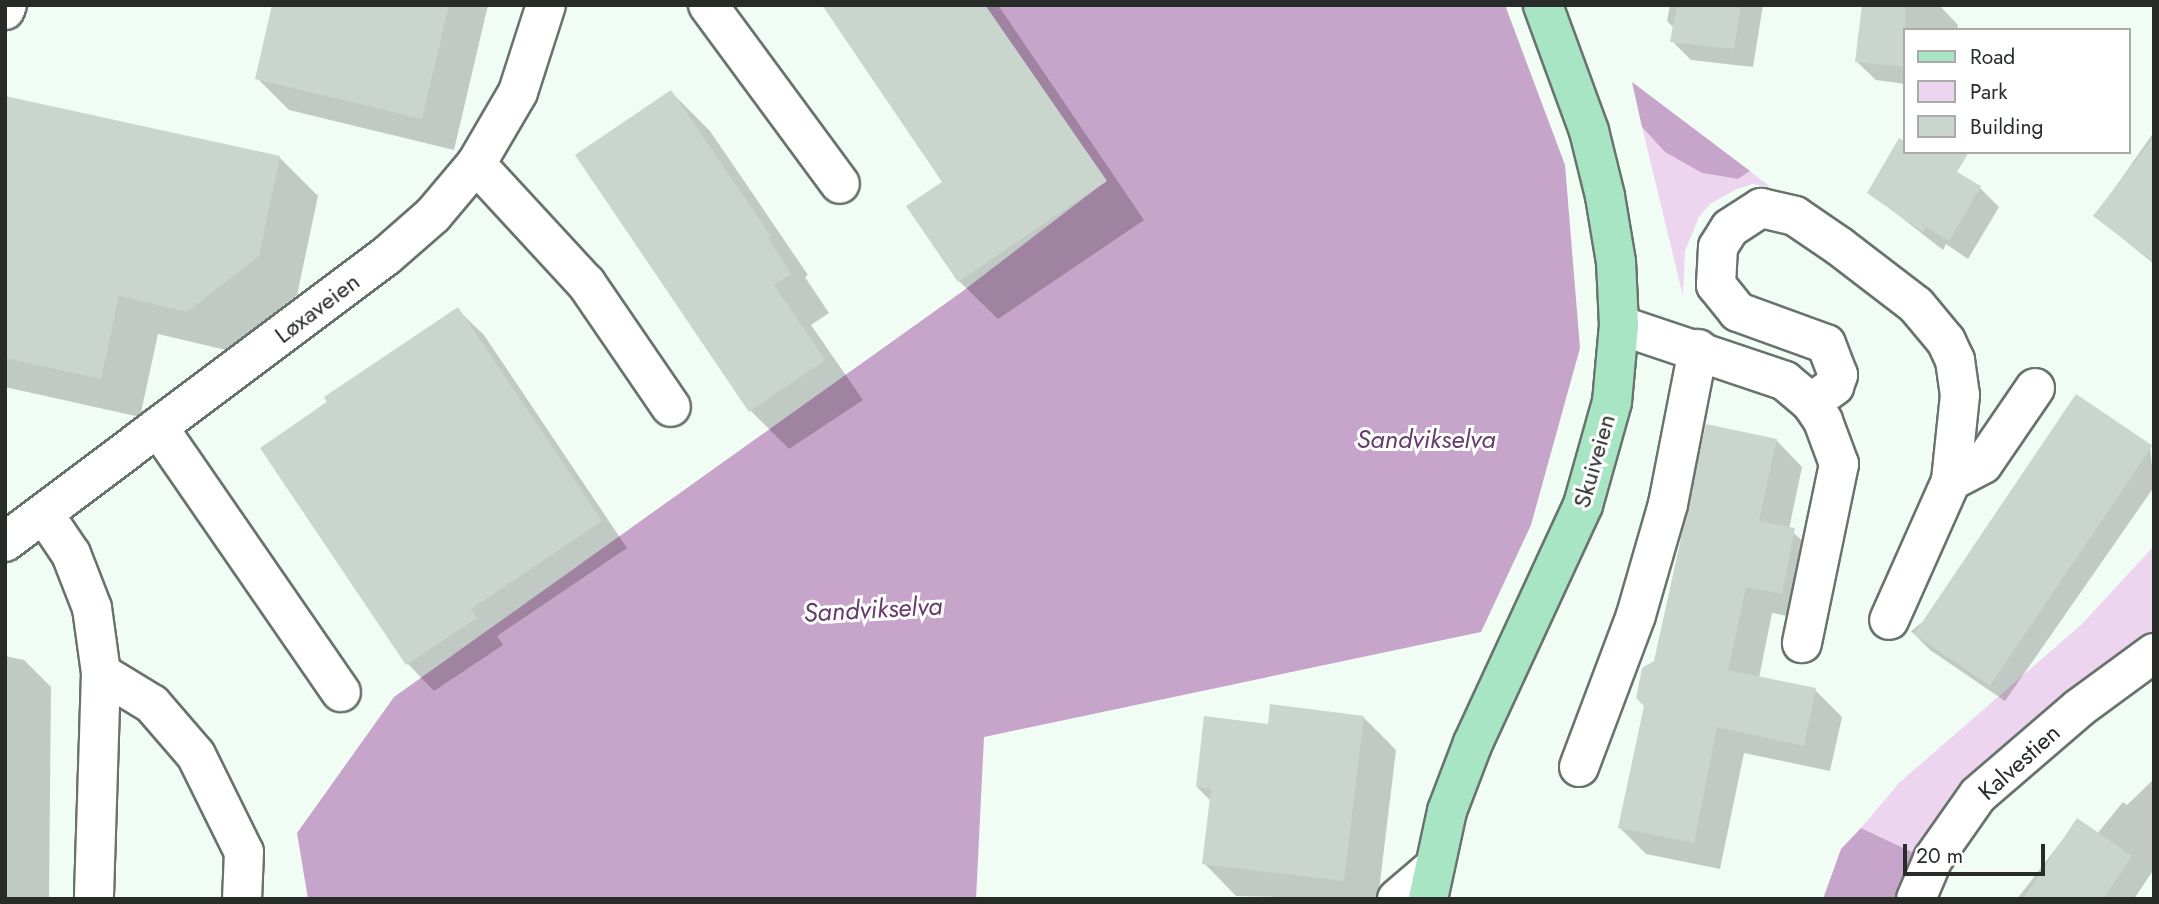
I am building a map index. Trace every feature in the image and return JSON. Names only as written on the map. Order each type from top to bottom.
[{"type":"main road","name":"Skuiveien","points":[[1429,885],[1473,743],[1584,505],[1612,402],[1619,325],[1616,262],[1605,196],[1589,131],[1543,5]]},
{"type":"street","name":"Løxaveien","points":[[5,542],[385,257],[433,215],[476,164],[517,92],[547,5]]},
{"type":"street","points":[[708,5],[839,184]]},
{"type":"street","points":[[476,164],[586,283],[671,407]]},
{"type":"street","points":[[1811,403],[1834,386],[1838,375],[1826,344],[1738,312],[1716,285],[1718,247],[1730,228],[1761,208],[1795,216],[1916,305],[1946,341],[1960,379],[1951,481],[1889,620]]},
{"type":"street","points":[[1619,325],[1698,349],[1785,381],[1811,403],[1823,421],[1839,464],[1802,642]]},
{"type":"street","points":[[1579,768],[1636,615],[1668,503],[1698,349]]},
{"type":"street","points":[[1951,481],[1983,464],[2035,388]]},
{"type":"street","points":[[158,428],[341,692]]},
{"type":"street","points":[[44,514],[71,554],[92,608],[101,673],[94,899]]},
{"type":"street","name":"Kalvestien","points":[[1916,899],[1933,859],[1978,795],[2079,708],[2154,653]]},
{"type":"street","points":[[101,673],[152,704],[196,755],[244,852],[242,899]]},
{"type":"street","points":[[1397,899],[1429,885]]},
{"type":"green space","points":[[1642,127],[1665,152],[1702,173],[1738,179],[1750,171],[1770,187],[1752,184],[1735,190],[1710,204],[1699,217],[1685,251],[1683,296]]},
{"type":"green space","points":[[2154,546],[2154,638],[1946,811],[1914,853],[1861,828],[1900,782],[2082,624]]},
{"type":"shaded area","points":[[985,5],[1505,5],[1565,165],[1580,348],[1531,525],[1481,632],[984,737],[976,899],[308,899],[297,833],[394,697],[963,291],[1106,181]]},
{"type":"shaded area","points":[[1632,82],[1750,171],[1738,179],[1702,173],[1665,152],[1642,127]]},
{"type":"shaded area","points":[[1861,828],[1914,853],[1895,899],[1823,899],[1841,849]]},
{"type":"building","points":[[272,5],[449,5],[422,119],[255,79]]},
{"type":"building","points":[[822,5],[985,5],[1107,181],[958,282],[906,206],[942,182]]},
{"type":"building","points":[[1677,5],[1741,5],[1734,49],[1670,42]]},
{"type":"building","points":[[1862,5],[1905,5],[1904,67],[1855,62]]},
{"type":"building","points":[[671,90],[771,236],[768,238],[791,274],[774,285],[825,360],[749,412],[575,155]]},
{"type":"building","points":[[5,96],[280,156],[259,256],[187,312],[119,296],[101,379],[5,358]]},
{"type":"building","points":[[2154,137],[2154,262],[2093,216]]},
{"type":"building","points":[[1899,138],[1904,141],[1904,154],[1968,154],[1957,172],[1981,186],[1949,241],[1926,227],[1923,232],[1867,193]]},
{"type":"building","points":[[458,307],[602,521],[471,609],[477,618],[406,665],[260,448],[327,402],[324,397]]},
{"type":"building","points":[[2076,394],[2152,445],[1990,686],[1914,634]]},
{"type":"building","points":[[1706,424],[1777,439],[1759,521],[1795,528],[1782,594],[1746,587],[1728,670],[1816,688],[1804,746],[1717,727],[1694,843],[1618,828],[1644,706],[1636,698],[1642,668],[1654,661]]},
{"type":"building","points":[[1270,704],[1364,716],[1344,881],[1202,864],[1211,789],[1196,787],[1204,716],[1268,724]]},
{"type":"building","points":[[2077,818],[2132,856],[2103,899],[2023,899]]},
{"type":"water label","name":"Sandvikselva","points":[[1426,440]]},
{"type":"water label","name":"Sandvikselva","points":[[873,610]]}]
